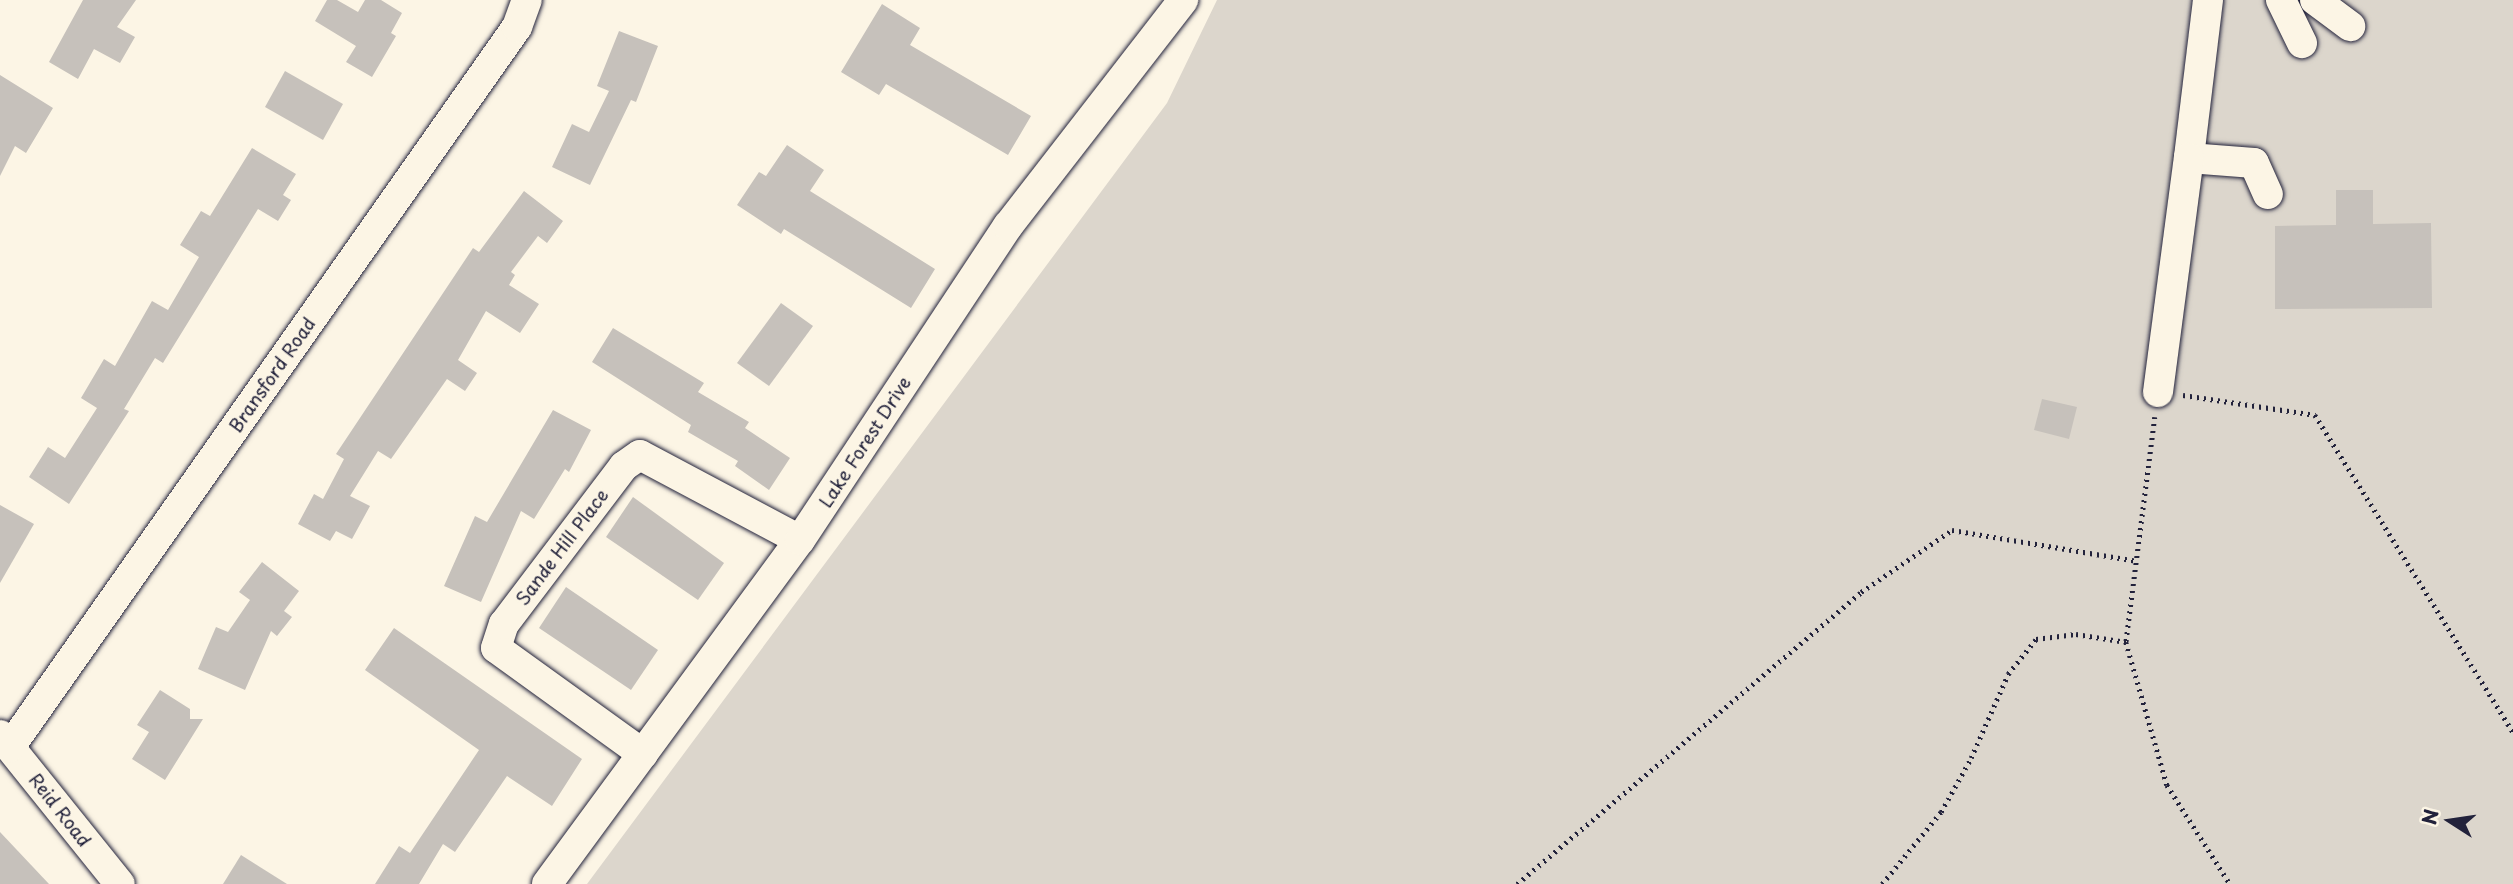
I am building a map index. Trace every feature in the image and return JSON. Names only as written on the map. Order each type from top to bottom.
[{"type":"street","name":"Bransford Road","points":[[5,741],[517,27],[527,0]]},
{"type":"street","name":"Lake Forest Drive","points":[[547,884],[800,540],[1008,226],[1183,0]]},
{"type":"street","points":[[2158,392],[2208,0]]},
{"type":"street","points":[[2281,0],[2302,43]]},
{"type":"street","points":[[2315,0],[2350,26]]},
{"type":"street","points":[[2189,158],[2254,163],[2268,194]]},
{"type":"street","name":"Sande Hill Place","points":[[643,754],[495,648],[504,624],[624,466],[640,455],[800,540]]},
{"type":"street","name":"Reid Road","points":[[5,741],[120,884]]},
{"type":"path","points":[[2230,884],[2166,785],[2126,642],[2158,392],[2315,415],[2513,732]]},
{"type":"path","points":[[1517,884],[1861,592],[1952,530],[2137,561]]},
{"type":"path","points":[[1882,884],[1941,812],[1971,758],[2008,674],[2036,639],[2076,634],[2126,642]]},
{"type":"shaded area","points":[[1217,0],[2513,0],[2513,884],[587,884],[1167,103]]},
{"type":"building","points":[[83,0],[136,0],[117,27],[135,37],[120,63],[94,49],[78,79],[49,62]]},
{"type":"building","points":[[327,0],[337,0],[358,12],[365,0],[381,0],[402,13],[391,33],[396,36],[372,77],[346,62],[356,46],[315,21]]},
{"type":"building","points":[[882,4],[920,28],[910,45],[1031,116],[1008,155],[886,84],[879,95],[841,72]]},
{"type":"building","points":[[619,31],[658,46],[636,102],[631,100],[590,185],[552,167],[572,124],[589,132],[609,91],[597,86]]},
{"type":"building","points":[[285,71],[343,104],[323,140],[265,107]]},
{"type":"building","points":[[0,75],[53,108],[26,153],[15,146],[0,176]]},
{"type":"building","points":[[787,145],[824,170],[810,191],[935,269],[911,308],[784,229],[781,234],[737,205],[759,172],[766,176]]},
{"type":"building","points":[[252,148],[296,174],[283,195],[291,200],[278,221],[258,209],[163,363],[155,358],[124,409],[129,411],[69,504],[29,477],[48,447],[65,458],[97,408],[81,398],[104,359],[115,366],[152,301],[168,310],[199,257],[180,245],[201,211],[210,216]]},
{"type":"building","points":[[2336,190],[2373,190],[2373,224],[2431,223],[2432,308],[2275,309],[2275,226],[2336,225]]},
{"type":"building","points":[[524,191],[563,221],[547,243],[538,236],[511,272],[515,275],[509,285],[539,304],[520,333],[486,311],[458,360],[477,373],[465,391],[447,379],[391,459],[378,451],[350,496],[370,506],[352,539],[336,531],[330,541],[298,524],[314,494],[323,499],[344,459],[336,454],[473,248],[479,252]]},
{"type":"building","points":[[781,303],[813,326],[769,386],[737,363]]},
{"type":"building","points":[[613,328],[704,383],[698,392],[749,422],[745,428],[790,458],[769,490],[735,466],[738,461],[688,432],[691,425],[592,362]]},
{"type":"building","points":[[2042,399],[2077,407],[2069,439],[2034,430]]},
{"type":"building","points":[[553,410],[591,430],[569,472],[565,469],[534,519],[521,511],[481,602],[444,586],[475,516],[487,522]]},
{"type":"building","points":[[633,497],[724,563],[698,600],[606,537]]},
{"type":"building","points":[[0,505],[34,524],[0,583]]},
{"type":"building","points":[[262,562],[299,591],[284,611],[292,617],[277,636],[271,631],[245,690],[198,669],[216,627],[228,632],[250,600],[239,592]]},
{"type":"building","points":[[566,587],[658,650],[631,690],[539,628]]},
{"type":"building","points":[[394,628],[582,759],[552,806],[507,776],[455,852],[443,844],[419,884],[375,884],[399,846],[410,853],[479,750],[365,670]]},
{"type":"building","points":[[160,690],[190,709],[190,719],[203,719],[165,780],[132,759],[149,732],[137,725]]},
{"type":"building","points":[[0,832],[49,884],[0,884]]},
{"type":"building","points":[[241,855],[287,884],[223,884]]}]
